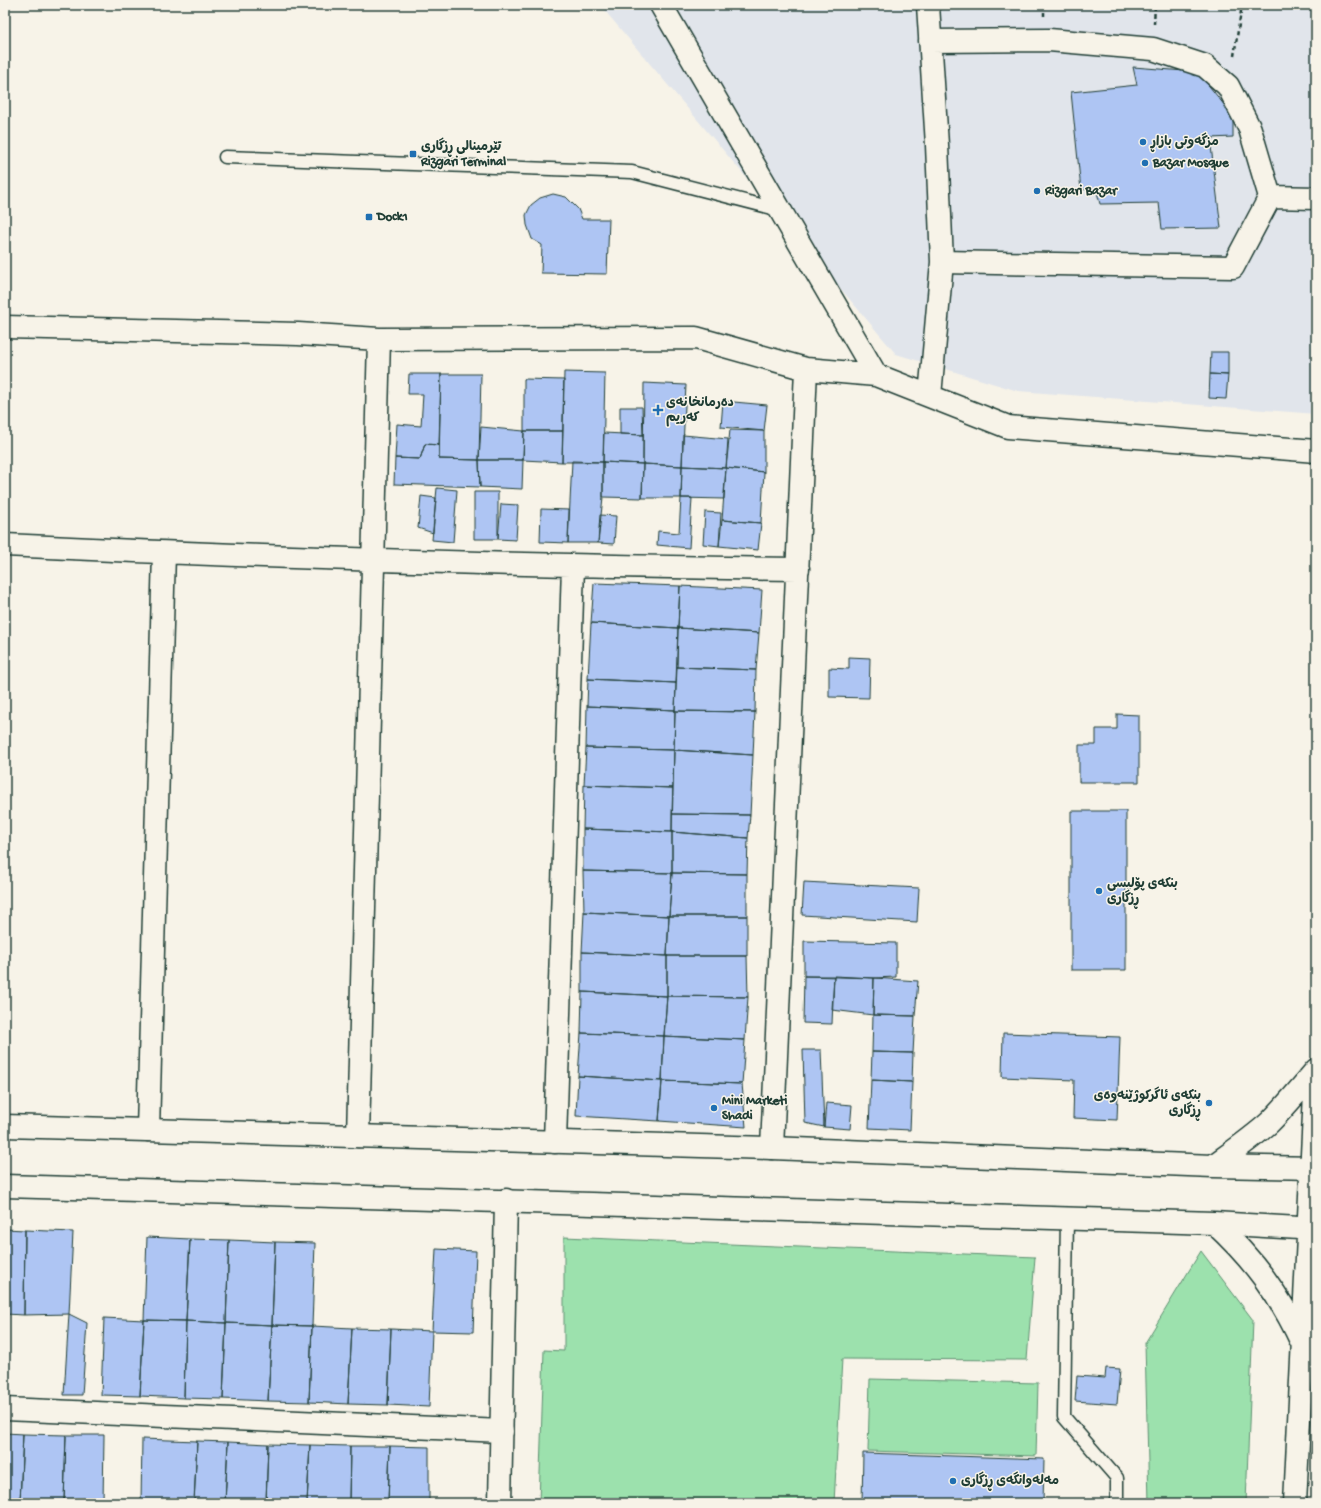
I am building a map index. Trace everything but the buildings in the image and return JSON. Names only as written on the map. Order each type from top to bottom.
[{"type":"street","points":[[661,5],[876,375]]},
{"type":"street","points":[[928,5],[937,145],[942,262],[930,396]]},
{"type":"street","points":[[930,41],[1049,40],[1153,49],[1205,66],[1228,86],[1250,129],[1270,197],[1233,266],[942,262]]},
{"type":"street","points":[[1270,197],[1316,198]]},
{"type":"street","points":[[5,327],[298,334],[379,339],[696,338],[806,370],[876,375],[1008,427],[1316,451]]},
{"type":"street","points":[[358,1136],[379,339]]},
{"type":"street","points":[[772,1148],[806,370]]},
{"type":"street","points":[[5,545],[164,553],[573,566],[798,569]]},
{"type":"street","points":[[148,1130],[164,553]]},
{"type":"street","points":[[555,1142],[573,566]]},
{"type":"street","points":[[1213,1166],[1242,1146],[1269,1122],[1294,1097],[1316,1070]]},
{"type":"street","points":[[1295,1503],[1303,1347],[1312,1229],[1316,1073]]},
{"type":"street","points":[[5,1126],[772,1148],[1213,1166],[1313,1168]]},
{"type":"street","points":[[5,1186],[1067,1218],[1214,1223],[1312,1229]]},
{"type":"street","points":[[500,1503],[506,1200]]},
{"type":"street","points":[[1214,1223],[1242,1250],[1266,1279],[1284,1306],[1303,1347]]},
{"type":"street","points":[[5,1409],[502,1431]]},
{"type":"lane","points":[[225,157],[632,172],[780,210]]},
{"type":"lane","points":[[1067,1218],[1064,1416],[1117,1478],[1117,1503]]},
{"type":"path","points":[[1228,86],[1242,5]]},
{"type":"path","points":[[1315,120],[1316,87]]},
{"type":"shaded area","name":"Rizgari Bazar","points":[[600,5],[1316,5],[1316,414],[1018,391],[896,354]]},
{"type":"green space","points":[[564,1237],[1035,1257],[1027,1360],[842,1359],[834,1503],[539,1503],[544,1350],[564,1351]]},
{"type":"green space","points":[[1201,1251],[1253,1320],[1246,1503],[1149,1503],[1145,1343]]},
{"type":"green space","points":[[870,1379],[1038,1383],[1036,1456],[868,1451]]},
{"type":"place","name":"مزگەوتی بازاڕ","points":[[1143,142]]},
{"type":"place","name":"تێرمینالی ڕزگاری Rizgari Terminal","points":[[413,154]]},
{"type":"place","name":"Bazar Mosque","points":[[1145,163]]},
{"type":"place","name":"Rizgari Bazar","points":[[1037,191]]},
{"type":"place","name":"Dock1","points":[[369,217]]},
{"type":"place","name":"دەرمانخانەی کەریم","points":[[658,410]]},
{"type":"place","name":"بنکەی پۆلیسی ڕزگاری","points":[[1099,891]]},
{"type":"place","name":"بنکەی ئاگرکوژێنەوەی ڕزگاری","points":[[1209,1103]]},
{"type":"place","name":"Mini Marketi Shadi","points":[[714,1108]]},
{"type":"place","name":"مەلەوانگەی ڕزگاری","points":[[953,1481]]}]
